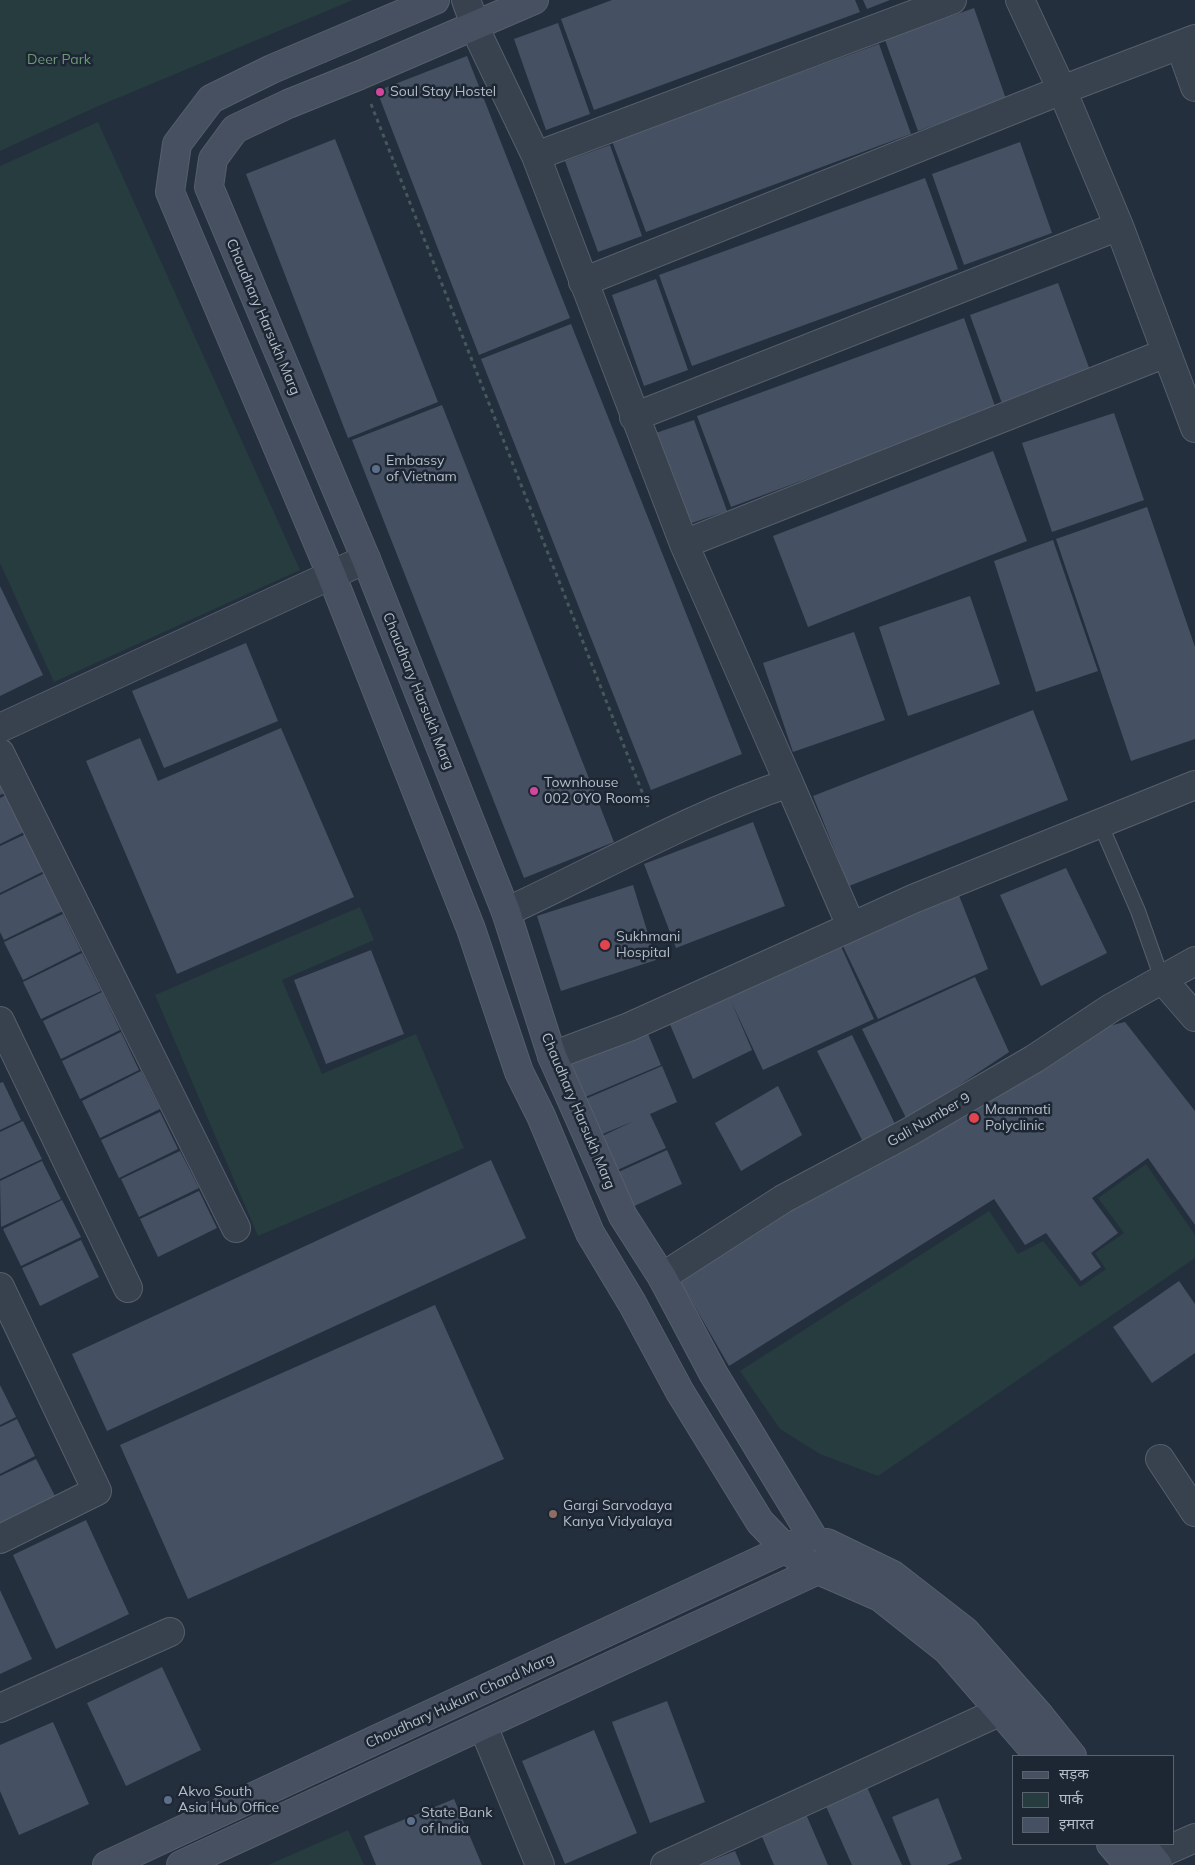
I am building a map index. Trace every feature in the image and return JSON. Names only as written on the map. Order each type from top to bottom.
[{"type":"street","points":[[435,0],[272,69],[211,100],[177,144],[170,192],[331,574],[471,929],[519,1072],[541,1116],[590,1234],[632,1303],[680,1392],[760,1522],[787,1550],[818,1570],[880,1597],[947,1650],[1038,1755]]},
{"type":"street","name":"Chaudhary Harsukh Marg","points":[[534,0],[471,12],[360,76],[288,104],[235,130],[213,160],[209,187],[366,559],[506,912],[552,1056],[623,1216],[662,1277],[713,1373],[812,1536]]},
{"type":"street","points":[[536,156],[952,0]]},
{"type":"street","points":[[1020,0],[1062,90],[1119,226],[1195,428]]},
{"type":"street","points":[[471,12],[481,41],[536,156],[684,544],[851,926]]},
{"type":"street","points":[[583,282],[1062,90],[1188,42],[1195,86]]},
{"type":"street","points":[[175,155],[213,160]]},
{"type":"street","points":[[634,417],[1119,226]]},
{"type":"street","points":[[684,544],[1166,353]]},
{"type":"street","points":[[0,728],[366,559]]},
{"type":"street","points":[[0,753],[236,1228]]},
{"type":"street","points":[[506,912],[660,838],[759,793],[789,783]]},
{"type":"street","points":[[552,1056],[629,1028],[851,926],[1195,785]]},
{"type":"street","name":"Gali Number 9","points":[[662,1277],[783,1199],[910,1132],[1034,1059],[1111,1008],[1195,961]]},
{"type":"street","points":[[1162,980],[1195,1017]]},
{"type":"street","points":[[0,1021],[128,1288]]},
{"type":"street","points":[[0,1288],[97,1492],[0,1539]]},
{"type":"street","points":[[1160,1459],[1195,1512]]},
{"type":"street","points":[[812,1536],[893,1575],[965,1631],[1040,1716],[1071,1755]]},
{"type":"street","name":"Choudhary Hukum Chand Marg","points":[[107,1865],[787,1550],[812,1536]]},
{"type":"street","points":[[181,1865],[818,1570],[844,1552]]},
{"type":"street","points":[[0,1708],[170,1632]]},
{"type":"street","points":[[665,1865],[1001,1711]]},
{"type":"street","points":[[483,1726],[540,1865]]},
{"type":"street","points":[[1113,1845],[1145,1858],[1195,1838]]},
{"type":"lane","points":[[1100,823],[1138,911],[1162,980]]},
{"type":"path","points":[[360,76],[660,838]]},
{"type":"green space","name":"Deer Park","points":[[0,0],[353,0],[96,107],[0,151]]},
{"type":"green space","points":[[98,122],[300,570],[54,682],[0,563],[0,166]]},
{"type":"green space","points":[[360,907],[374,940],[282,980],[322,1074],[416,1034],[464,1148],[258,1236],[155,995]]},
{"type":"green space","points":[[1146,1164],[1195,1235],[1195,1258],[878,1476],[820,1454],[780,1429],[740,1371],[989,1211],[1018,1254],[1043,1241],[1080,1287],[1106,1269],[1095,1253],[1124,1233],[1098,1198]]},
{"type":"green space","points":[[348,1830],[364,1865],[268,1865]]},
{"type":"building","points":[[612,0],[855,0],[860,12],[594,110],[561,19]]},
{"type":"building","points":[[863,0],[890,0],[867,9]]},
{"type":"building","points":[[974,8],[1006,99],[918,131],[885,40]]},
{"type":"building","points":[[558,23],[590,114],[546,130],[514,39]]},
{"type":"building","points":[[879,44],[911,134],[646,232],[612,141]]},
{"type":"building","points":[[467,56],[570,318],[479,355],[377,91]]},
{"type":"building","points":[[335,139],[438,402],[348,438],[246,174]]},
{"type":"building","points":[[1020,142],[1052,233],[964,265],[932,174]]},
{"type":"building","points":[[610,145],[642,236],[598,252],[565,161]]},
{"type":"building","points":[[925,178],[958,269],[692,366],[659,275]]},
{"type":"building","points":[[656,279],[688,370],[644,386],[612,295]]},
{"type":"building","points":[[1058,283],[1091,373],[1003,406],[970,315]]},
{"type":"building","points":[[964,318],[996,409],[731,507],[697,416]]},
{"type":"building","points":[[571,324],[742,754],[651,790],[481,359]]},
{"type":"building","points":[[442,405],[614,842],[524,878],[352,440]]},
{"type":"building","points":[[1114,413],[1144,500],[1052,532],[1022,443]]},
{"type":"building","points":[[694,420],[727,511],[683,526],[650,435]]},
{"type":"building","points":[[993,451],[1027,541],[808,627],[773,536]]},
{"type":"building","points":[[1147,507],[1195,647],[1195,739],[1131,761],[1056,539]]},
{"type":"building","points":[[1053,540],[1098,671],[1036,692],[994,561]]},
{"type":"building","points":[[0,586],[43,675],[0,696]]},
{"type":"building","points":[[970,596],[1000,684],[908,716],[879,627]]},
{"type":"building","points":[[854,632],[885,720],[793,752],[763,663]]},
{"type":"building","points":[[246,643],[278,721],[164,768],[132,691]]},
{"type":"building","points":[[1033,710],[1068,800],[849,886],[813,796]]},
{"type":"building","points":[[281,728],[354,897],[177,974],[86,761],[140,738],[158,781]]},
{"type":"building","points":[[0,781],[5,793],[0,795]]},
{"type":"building","points":[[6,795],[24,832],[0,844],[0,798]]},
{"type":"building","points":[[753,822],[785,906],[676,948],[644,864]]},
{"type":"building","points":[[26,834],[44,871],[0,893],[0,846]]},
{"type":"building","points":[[1066,868],[1107,953],[1041,986],[1000,895]]},
{"type":"building","points":[[45,873],[63,911],[4,940],[0,932],[0,895]]},
{"type":"building","points":[[633,885],[656,960],[561,991],[537,916]]},
{"type":"building","points":[[958,893],[988,969],[878,1019],[841,942]]},
{"type":"building","points":[[63,914],[81,951],[23,980],[4,942]]},
{"type":"building","points":[[839,942],[874,1019],[763,1070],[731,1001],[752,1050],[693,1079],[669,1022]]},
{"type":"building","points":[[371,950],[404,1034],[326,1064],[294,980]]},
{"type":"building","points":[[82,953],[101,991],[41,1019],[23,982]]},
{"type":"building","points":[[975,977],[1009,1052],[907,1120],[862,1029]]},
{"type":"building","points":[[102,992],[120,1030],[61,1059],[43,1021]]},
{"type":"building","points":[[1125,1022],[1195,1111],[1195,1225],[1148,1158],[1092,1198],[1118,1233],[1091,1253],[1101,1267],[1081,1281],[1046,1233],[1025,1245],[994,1199],[729,1366],[680,1281],[780,1211],[1105,1027]]},
{"type":"building","points":[[646,1029],[661,1065],[583,1098],[567,1063]]},
{"type":"building","points":[[121,1032],[139,1070],[80,1099],[62,1061]]},
{"type":"building","points":[[852,1035],[896,1126],[863,1142],[817,1051]]},
{"type":"building","points":[[662,1066],[677,1102],[650,1114],[666,1148],[613,1172],[598,1138],[634,1121],[598,1136],[583,1100]]},
{"type":"building","points":[[141,1071],[160,1109],[100,1138],[82,1101]]},
{"type":"building","points":[[3,1082],[21,1120],[0,1130],[0,1083]]},
{"type":"building","points":[[778,1086],[802,1135],[741,1171],[715,1123]]},
{"type":"building","points":[[160,1112],[178,1149],[119,1178],[101,1140]]},
{"type":"building","points":[[23,1121],[42,1159],[0,1179],[0,1132]]},
{"type":"building","points":[[667,1150],[682,1184],[630,1208],[614,1174]]},
{"type":"building","points":[[180,1151],[199,1188],[139,1217],[121,1179]]},
{"type":"building","points":[[491,1160],[526,1238],[107,1431],[72,1354]]},
{"type":"building","points":[[42,1161],[61,1199],[1,1227],[0,1181]]},
{"type":"building","points":[[199,1191],[217,1228],[158,1257],[140,1219]]},
{"type":"building","points":[[62,1200],[81,1237],[21,1266],[3,1229]]},
{"type":"building","points":[[81,1240],[99,1277],[40,1306],[22,1268]]},
{"type":"building","points":[[1179,1281],[1195,1304],[1195,1353],[1152,1383],[1113,1327]]},
{"type":"building","points":[[435,1305],[504,1459],[188,1599],[120,1445]]},
{"type":"building","points":[[0,1385],[16,1417],[0,1425]]},
{"type":"building","points":[[17,1419],[35,1456],[0,1474],[0,1427]]},
{"type":"building","points":[[36,1459],[55,1496],[0,1523],[0,1476]]},
{"type":"building","points":[[86,1520],[129,1614],[56,1649],[13,1555]]},
{"type":"building","points":[[0,1590],[32,1659],[0,1674]]},
{"type":"building","points":[[162,1667],[201,1750],[126,1786],[87,1703]]},
{"type":"building","points":[[667,1701],[705,1802],[650,1823],[612,1722]]},
{"type":"building","points":[[53,1722],[89,1804],[19,1835],[0,1791],[0,1745]]},
{"type":"building","points":[[594,1730],[637,1833],[565,1864],[522,1761]]},
{"type":"building","points":[[866,1785],[902,1865],[852,1865],[825,1804]]},
{"type":"building","points":[[938,1798],[962,1859],[947,1865],[911,1865],[892,1817]]},
{"type":"building","points":[[454,1799],[482,1865],[376,1865],[364,1836]]},
{"type":"building","points":[[805,1812],[828,1865],[774,1865],[760,1832]]},
{"type":"building","points":[[735,1851],[741,1865],[700,1865]]},
{"type":"place","name":"Soul Stay Hostel","points":[[380,92]]},
{"type":"place","name":"Embassy of Vietnam","points":[[376,469]]},
{"type":"place","name":"Townhouse 002 OYO Rooms","points":[[534,791]]},
{"type":"place","name":"Sukhmani Hospital","points":[[605,945]]},
{"type":"place","name":"Maanmati Polyclinic","points":[[974,1118]]},
{"type":"place","name":"Gargi Sarvodaya Kanya Vidyalaya","points":[[553,1514]]},
{"type":"place","name":"Akvo South Asia Hub Office","points":[[168,1800]]},
{"type":"place","name":"State Bank of India","points":[[411,1821]]}]
